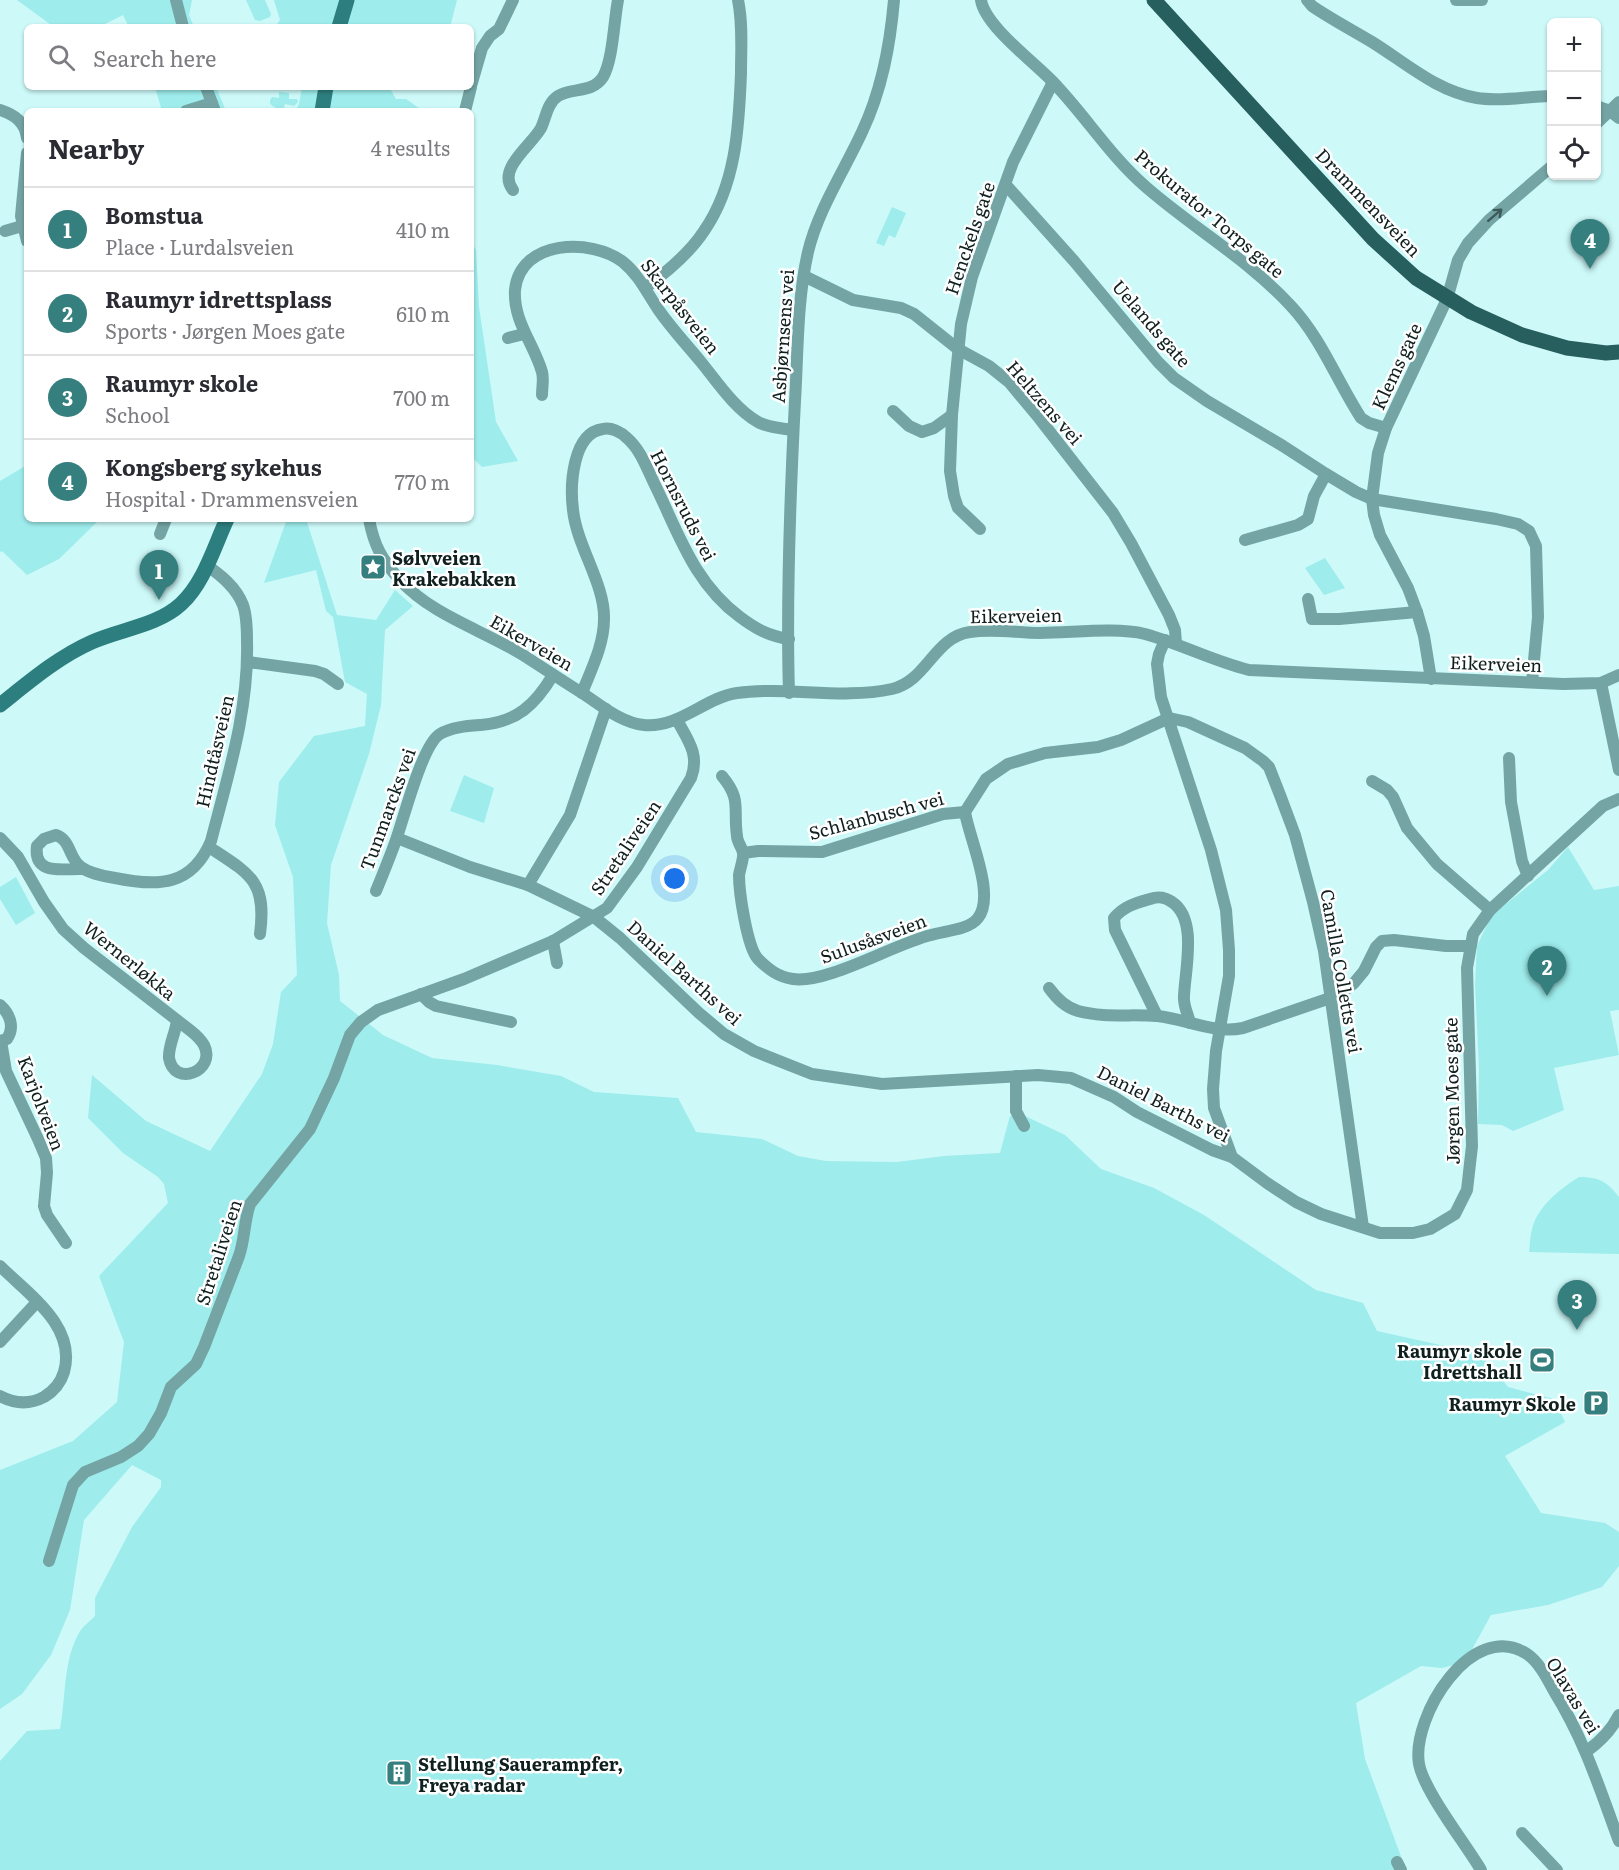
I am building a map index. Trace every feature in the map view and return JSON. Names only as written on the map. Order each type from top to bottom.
[{"type":"main road","points":[[340,24],[347,0]]},
{"type":"main road","name":"Drammensveien","points":[[1154,0],[1378,244],[1416,278],[1482,318],[1532,338],[1567,348],[1615,354]]},
{"type":"main road","points":[[322,108],[326,90]]},
{"type":"main road","points":[[0,705],[75,651],[99,639],[168,613],[192,591],[226,522]]},
{"type":"street","points":[[176,0],[182,24]]},
{"type":"street","points":[[474,76],[482,48],[490,36],[499,29],[513,0]]},
{"type":"street","points":[[513,190],[509,186],[508,178],[513,166],[541,128],[553,100],[560,94],[590,88],[602,77],[609,57],[618,0]]},
{"type":"street","points":[[645,288],[693,246],[713,217],[728,178],[737,135],[740,99],[742,37],[738,0]]},
{"type":"street","name":"Asbjørnsens vei","points":[[789,693],[793,430],[804,276],[814,231],[863,130],[878,90],[890,48],[894,0]]},
{"type":"street","name":"Prokurator Torps gate","points":[[981,0],[983,9],[1019,51],[1053,82],[1143,185],[1258,275],[1290,305],[1306,325],[1361,418],[1386,428]]},
{"type":"street","points":[[1307,0],[1312,6],[1374,43],[1440,87],[1478,98],[1547,96]]},
{"type":"street","points":[[1456,0],[1482,0]]},
{"type":"street","name":"Henckels gate","points":[[980,529],[958,508],[950,471],[958,349],[972,277],[1013,162],[1053,82]]},
{"type":"street","points":[[207,90],[214,107]]},
{"type":"street","points":[[466,108],[470,90]]},
{"type":"street","points":[[1601,107],[1616,110]]},
{"type":"street","points":[[0,110],[17,118],[24,128]]},
{"type":"street","points":[[1601,120],[1616,110]]},
{"type":"street","name":"Klems gate","points":[[1431,679],[1424,636],[1417,612],[1408,588],[1380,535],[1374,515],[1372,499],[1378,453],[1386,428],[1448,299],[1458,260],[1467,243],[1489,220],[1547,169]]},
{"type":"street","points":[[24,178],[21,204],[24,232]]},
{"type":"street","name":"Uelands gate","points":[[1006,185],[1074,261],[1158,362],[1174,378],[1206,401],[1356,492],[1372,499],[1496,519],[1518,524],[1529,531],[1536,546],[1538,617],[1532,682]]},
{"type":"street","points":[[5,231],[22,226]]},
{"type":"street","name":"Skarpåsveien","points":[[542,394],[542,373],[524,334],[516,303],[515,290],[518,279],[528,263],[555,248],[588,247],[606,252],[632,270],[668,322],[740,408],[765,425],[793,430]]},
{"type":"street","name":"Heltzens vei","points":[[804,276],[853,300],[901,308],[914,314],[958,349],[989,366],[1009,382],[1098,493],[1131,543],[1175,630],[1171,642]]},
{"type":"street","points":[[508,338],[524,334]]},
{"type":"street","points":[[893,411],[909,426],[922,432],[934,428],[952,415]]},
{"type":"street","name":"Hornsruds vei","points":[[582,693],[601,643],[604,617],[594,576],[574,520],[572,507],[574,472],[578,456],[582,442],[593,430],[607,428],[619,432],[628,438],[640,454],[681,542],[703,582],[718,598],[758,630],[772,637],[789,639]]},
{"type":"street","points":[[1245,540],[1298,525],[1308,519],[1314,496],[1326,474]]},
{"type":"street","points":[[160,534],[165,522]]},
{"type":"street","name":"Eikerveien","points":[[370,522],[372,536],[381,557],[401,581],[422,599],[468,627],[522,655],[606,709],[627,721],[640,725],[677,720],[734,694],[852,692],[894,688],[914,680],[942,645],[950,639],[969,632],[1122,631],[1171,642],[1249,670],[1431,679],[1601,683],[1619,675]]},
{"type":"street","name":"Hindtåsveien","points":[[83,869],[133,882],[165,883],[189,872],[209,847],[235,751],[246,689],[248,662],[247,622],[242,603],[222,576],[206,565]]},
{"type":"street","points":[[1308,599],[1311,619],[1339,619],[1417,612]]},
{"type":"street","points":[[1171,642],[1159,654],[1157,664],[1161,697],[1211,850],[1226,910],[1230,950],[1213,1089],[1214,1108],[1232,1156]]},
{"type":"street","points":[[248,662],[315,671],[324,674],[338,684]]},
{"type":"street","name":"Tunmarcks vei","points":[[376,891],[419,772],[430,746],[439,734],[469,726],[506,721],[530,705],[553,675]]},
{"type":"street","points":[[1601,683],[1619,770]]},
{"type":"street","points":[[528,885],[570,815],[606,709]]},
{"type":"street","name":"Schlanbusch vei","points":[[743,853],[758,851],[822,852],[943,814],[965,812],[986,779],[1008,764],[1045,753],[1098,747],[1121,740],[1169,718]]},
{"type":"street","name":"Camilla Colletts vei","points":[[1169,718],[1188,722],[1256,754],[1269,767],[1295,835],[1324,951],[1363,1227]]},
{"type":"street","name":"Stretaliveien","points":[[49,1561],[73,1485],[85,1472],[121,1457],[138,1446],[149,1434],[157,1420],[171,1387],[196,1364],[243,1245],[250,1204],[310,1129],[334,1078],[350,1035],[361,1022],[378,1010],[464,979],[553,941],[607,908],[621,891],[691,778],[696,759],[677,720]]},
{"type":"street","points":[[1509,758],[1511,802],[1522,861],[1528,876]]},
{"type":"street","name":"Sulusåsveien","points":[[722,776],[735,793],[737,836],[743,853],[739,877],[746,927],[756,957],[774,973],[794,979],[821,977],[918,938],[968,925],[977,919],[982,909],[983,882],[980,864],[968,832],[965,812]]},
{"type":"street","points":[[1372,781],[1393,796],[1407,828],[1437,864],[1490,910]]},
{"type":"street","name":"Jørgen Moes gate","points":[[1232,1156],[1296,1202],[1321,1214],[1380,1233],[1413,1233],[1430,1229],[1455,1214],[1467,1190],[1472,1146],[1467,968],[1470,946],[1479,923],[1490,910],[1603,806],[1619,799]]},
{"type":"street","name":"Wernerløkka","points":[[0,838],[18,857],[44,902],[63,929],[177,1020]]},
{"type":"street","name":"Daniel Barths vei","points":[[397,838],[470,867],[528,885],[594,917],[724,1034],[754,1051],[812,1074],[882,1084],[1038,1075],[1071,1078],[1114,1097],[1137,1112],[1212,1150],[1232,1156]]},
{"type":"street","points":[[209,847],[235,864],[255,882],[262,903],[260,934]]},
{"type":"street","points":[[1157,1016],[1115,930],[1114,918],[1129,905],[1155,897],[1165,898],[1176,904],[1184,918],[1189,939],[1184,999],[1190,1023]]},
{"type":"street","points":[[553,941],[557,963]]},
{"type":"street","points":[[1049,988],[1066,1006],[1079,1011],[1113,1015],[1157,1016],[1219,1031],[1243,1028],[1339,995],[1365,971],[1376,947],[1382,941],[1470,946]]},
{"type":"street","points":[[422,994],[436,1006],[511,1022]]},
{"type":"street","points":[[0,1005],[10,1017],[12,1027],[7,1039],[1,1041]]},
{"type":"street","name":"Karjolveien","points":[[1,1041],[6,1071],[45,1158],[47,1173],[44,1206],[47,1215],[66,1243]]},
{"type":"street","points":[[1016,1076],[1016,1111],[1024,1126]]},
{"type":"street","points":[[0,1266],[52,1317],[63,1337],[66,1361],[63,1375],[53,1390],[45,1396],[31,1402],[21,1403],[0,1396]]},
{"type":"street","points":[[0,1342],[37,1302]]},
{"type":"street","name":"Olavas vei","points":[[1480,1870],[1427,1785],[1419,1766],[1418,1752],[1426,1720],[1445,1684],[1461,1665],[1480,1651],[1489,1648],[1503,1647],[1528,1655],[1543,1672],[1587,1751],[1619,1841]]},
{"type":"street","points":[[1587,1751],[1611,1730],[1619,1715]]},
{"type":"street","points":[[1522,1833],[1557,1870]]},
{"type":"shaded area","points":[[17,0],[192,0],[189,15],[193,24],[128,24],[123,15],[105,24],[50,24]]},
{"type":"shaded area","points":[[246,0],[265,0],[271,14],[270,17],[260,21],[255,20]]},
{"type":"shaded area","points":[[274,0],[457,0],[451,24],[277,24],[280,20]]},
{"type":"shaded area","points":[[156,90],[217,90],[225,108],[161,108]]},
{"type":"shaded area","points":[[301,90],[391,90],[396,99],[406,99],[419,108],[297,108]]},
{"type":"shaded area","points":[[279,92],[289,93],[289,99],[297,99],[298,102],[294,106],[285,104],[284,108],[276,108],[270,104],[272,97],[279,98]]},
{"type":"shaded area","points":[[892,207],[906,213],[895,238],[889,235],[884,246],[876,243]]},
{"type":"shaded area","points":[[474,246],[479,307],[496,422],[518,461],[482,467],[474,459]]},
{"type":"shaded area","points":[[24,467],[24,522],[97,522],[59,559],[27,575],[2,551],[0,552],[0,481]]},
{"type":"shaded area","points":[[286,522],[307,522],[337,615],[376,620],[395,590],[413,606],[385,630],[381,705],[369,754],[331,865],[327,923],[339,975],[340,1001],[383,1035],[432,1058],[497,1065],[561,1076],[594,1092],[678,1098],[696,1132],[762,1139],[798,1156],[826,1161],[897,1162],[944,1156],[1000,1153],[1010,1116],[1025,1116],[1065,1135],[1101,1169],[1154,1188],[1204,1215],[1316,1290],[1363,1303],[1377,1331],[1481,1354],[1508,1387],[1554,1399],[1565,1422],[1505,1456],[1541,1513],[1605,1523],[1619,1532],[1619,1566],[1602,1587],[1548,1605],[1491,1615],[1465,1662],[1442,1668],[1421,1666],[1356,1703],[1365,1759],[1406,1870],[0,1870],[0,1761],[27,1731],[60,1729],[70,1655],[74,1644],[80,1631],[95,1616],[95,1598],[132,1527],[161,1487],[161,1480],[132,1465],[84,1520],[70,1610],[51,1655],[22,1694],[0,1709],[0,1470],[73,1441],[117,1402],[124,1342],[99,1276],[168,1203],[164,1184],[158,1177],[123,1153],[88,1118],[92,1075],[146,1121],[210,1151],[262,1074],[273,1044],[281,992],[297,975],[293,877],[275,825],[279,782],[314,736],[365,726],[367,694],[345,682],[333,617],[326,611],[316,570],[264,583]]},
{"type":"shaded area","points":[[1325,558],[1345,588],[1324,595],[1305,568]]},
{"type":"shaded area","points":[[464,775],[494,788],[484,823],[450,811]]},
{"type":"shaded area","points":[[1568,847],[1594,890],[1619,886],[1619,1010],[1610,1011],[1619,1055],[1554,1068],[1564,1110],[1513,1131],[1502,1125],[1478,1124],[1479,1068],[1475,984],[1477,946],[1491,916],[1548,870]]},
{"type":"shaded area","points":[[16,877],[35,913],[16,925],[0,899],[0,887]]},
{"type":"shaded area","points":[[1579,1177],[1602,1181],[1619,1197],[1619,1254],[1529,1252],[1532,1229],[1539,1213],[1558,1192]]},
{"type":"place","name":"Kongsberg sykehus","points":[[1590,269]]},
{"type":"place","name":"Sølvveien Krakebakken","points":[[373,567]]},
{"type":"place","name":"Bomstua","points":[[159,600]]},
{"type":"place","name":"Raumyr idrettsplass","points":[[1547,996]]},
{"type":"place","name":"Raumyr skole","points":[[1577,1330]]},
{"type":"place","name":"Raumyr skole Idrettshall","points":[[1542,1360]]},
{"type":"place","name":"Raumyr Skole","points":[[1596,1403]]},
{"type":"place","name":"Stellung Sauerampfer, Freya radar","points":[[399,1773]]}]
